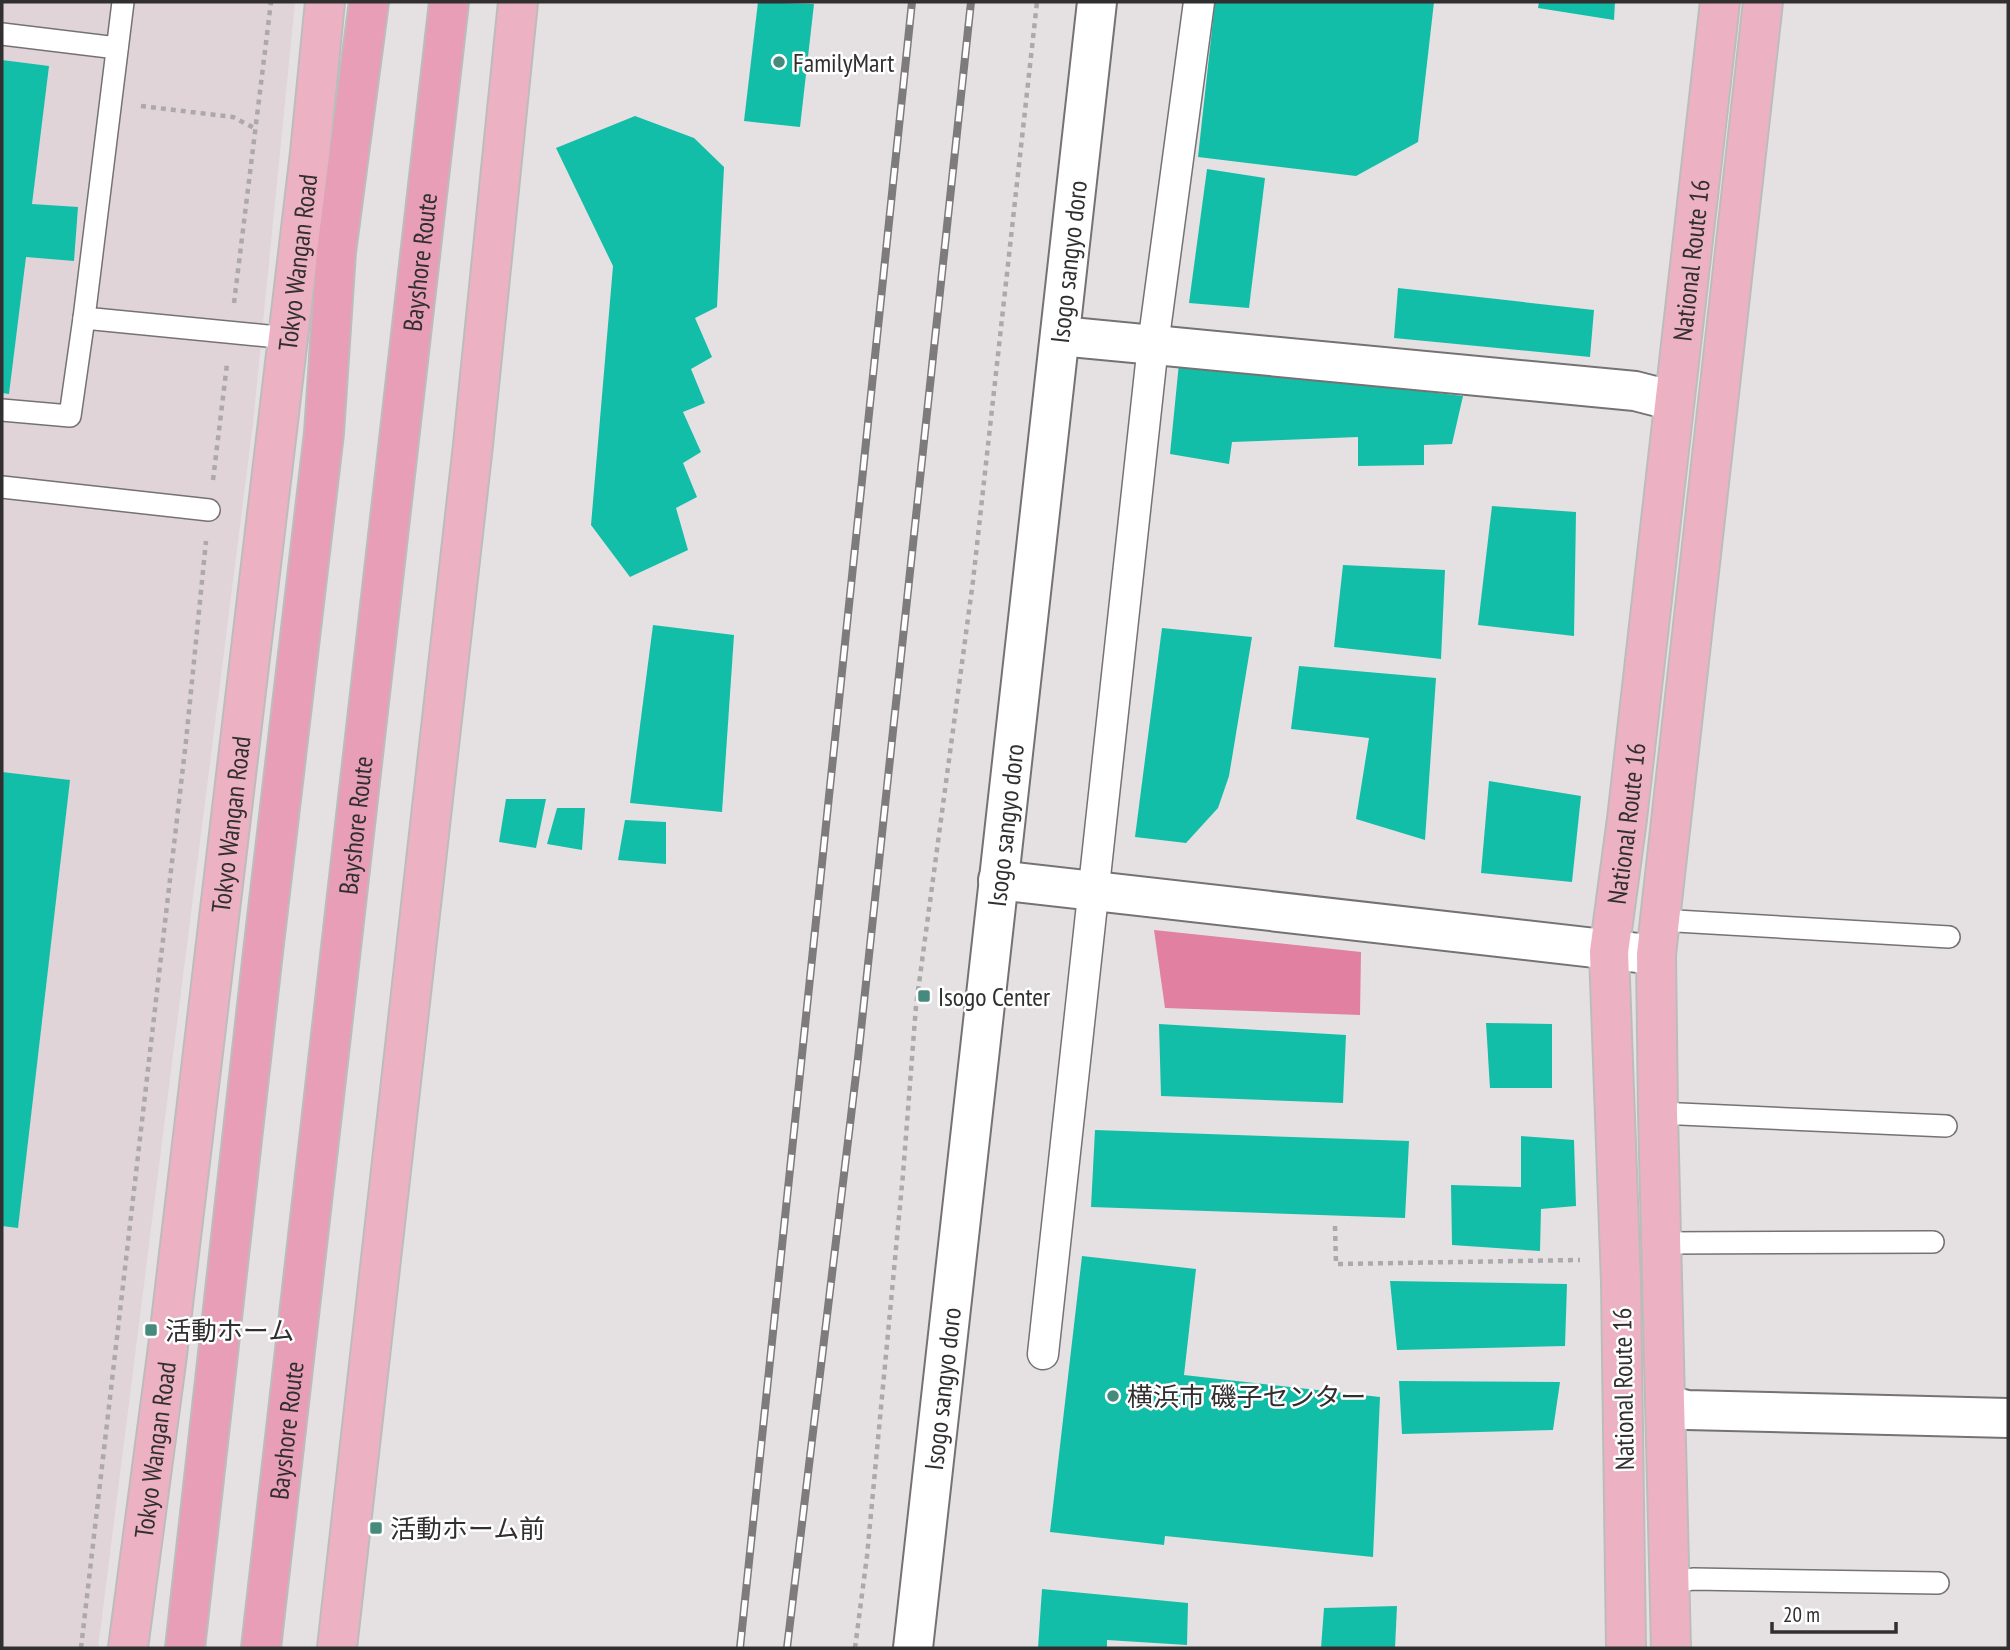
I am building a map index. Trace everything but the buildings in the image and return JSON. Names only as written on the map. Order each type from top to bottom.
[{"type":"highway","name":"Tokyo Wangan Road","points":[[128,1648],[167,1355],[288,338],[325,2]]},
{"type":"highway","points":[[185,1648],[324,433],[336,252],[369,2]]},
{"type":"highway","name":"Bayshore Route","points":[[261,1648],[449,2]]},
{"type":"highway","points":[[337,1648],[472,445],[518,2]]},
{"type":"highway","name":"National Route 16","points":[[1626,1648],[1621,1283],[1609,952],[1627,819],[1720,2]]},
{"type":"highway","name":"National Route 16","points":[[1671,1648],[1658,1113],[1658,938],[1763,2]]},
{"type":"street","name":"Isogo sangyo doro","points":[[913,1648],[1097,2]]},
{"type":"street","points":[[1043,1354],[1153,345],[1199,2]]},
{"type":"street","points":[[1060,336],[1635,391],[1674,401]]},
{"type":"street","points":[[999,880],[1609,952],[1658,938]]},
{"type":"street","points":[[1667,1405],[1687,1410],[2008,1418]]},
{"type":"lane","points":[[2,410],[69,416],[84,318],[123,2]]},
{"type":"lane","points":[[2,34],[117,48]]},
{"type":"lane","points":[[84,318],[288,338]]},
{"type":"lane","points":[[2,487],[209,510]]},
{"type":"lane","points":[[1658,938],[1949,937]]},
{"type":"lane","points":[[1658,1113],[1946,1126]]},
{"type":"lane","points":[[1661,1243],[1933,1242]]},
{"type":"lane","points":[[1671,1583],[1693,1579],[1938,1583]]},
{"type":"path","points":[[81,1648],[186,741],[209,510],[271,2]]},
{"type":"path","points":[[855,1648],[868,1542],[903,1174],[916,1006],[973,581],[1037,2]]},
{"type":"path","points":[[162,108],[233,117],[256,129]]},
{"type":"path","points":[[1335,1226],[1336,1264],[1584,1259]]},
{"type":"shaded area","points":[[2,2],[295,2],[253,423],[98,1648],[2,1648]]},
{"type":"shaded area","points":[[1154,930],[1361,952],[1360,1015],[1165,1008]]},
{"type":"railway","points":[[740,1648],[912,2]]},
{"type":"railway","points":[[787,1648],[858,1058],[971,2]]},
{"type":"place","name":"FamilyMart","points":[[779,62]]},
{"type":"place","name":"Isogo Center","points":[[924,996]]},
{"type":"place","name":"活動ホーム","points":[[151,1330]]},
{"type":"place","name":"横浜市 磯子センター","points":[[1113,1396]]},
{"type":"place","name":"活動ホーム前","points":[[376,1528]]}]
